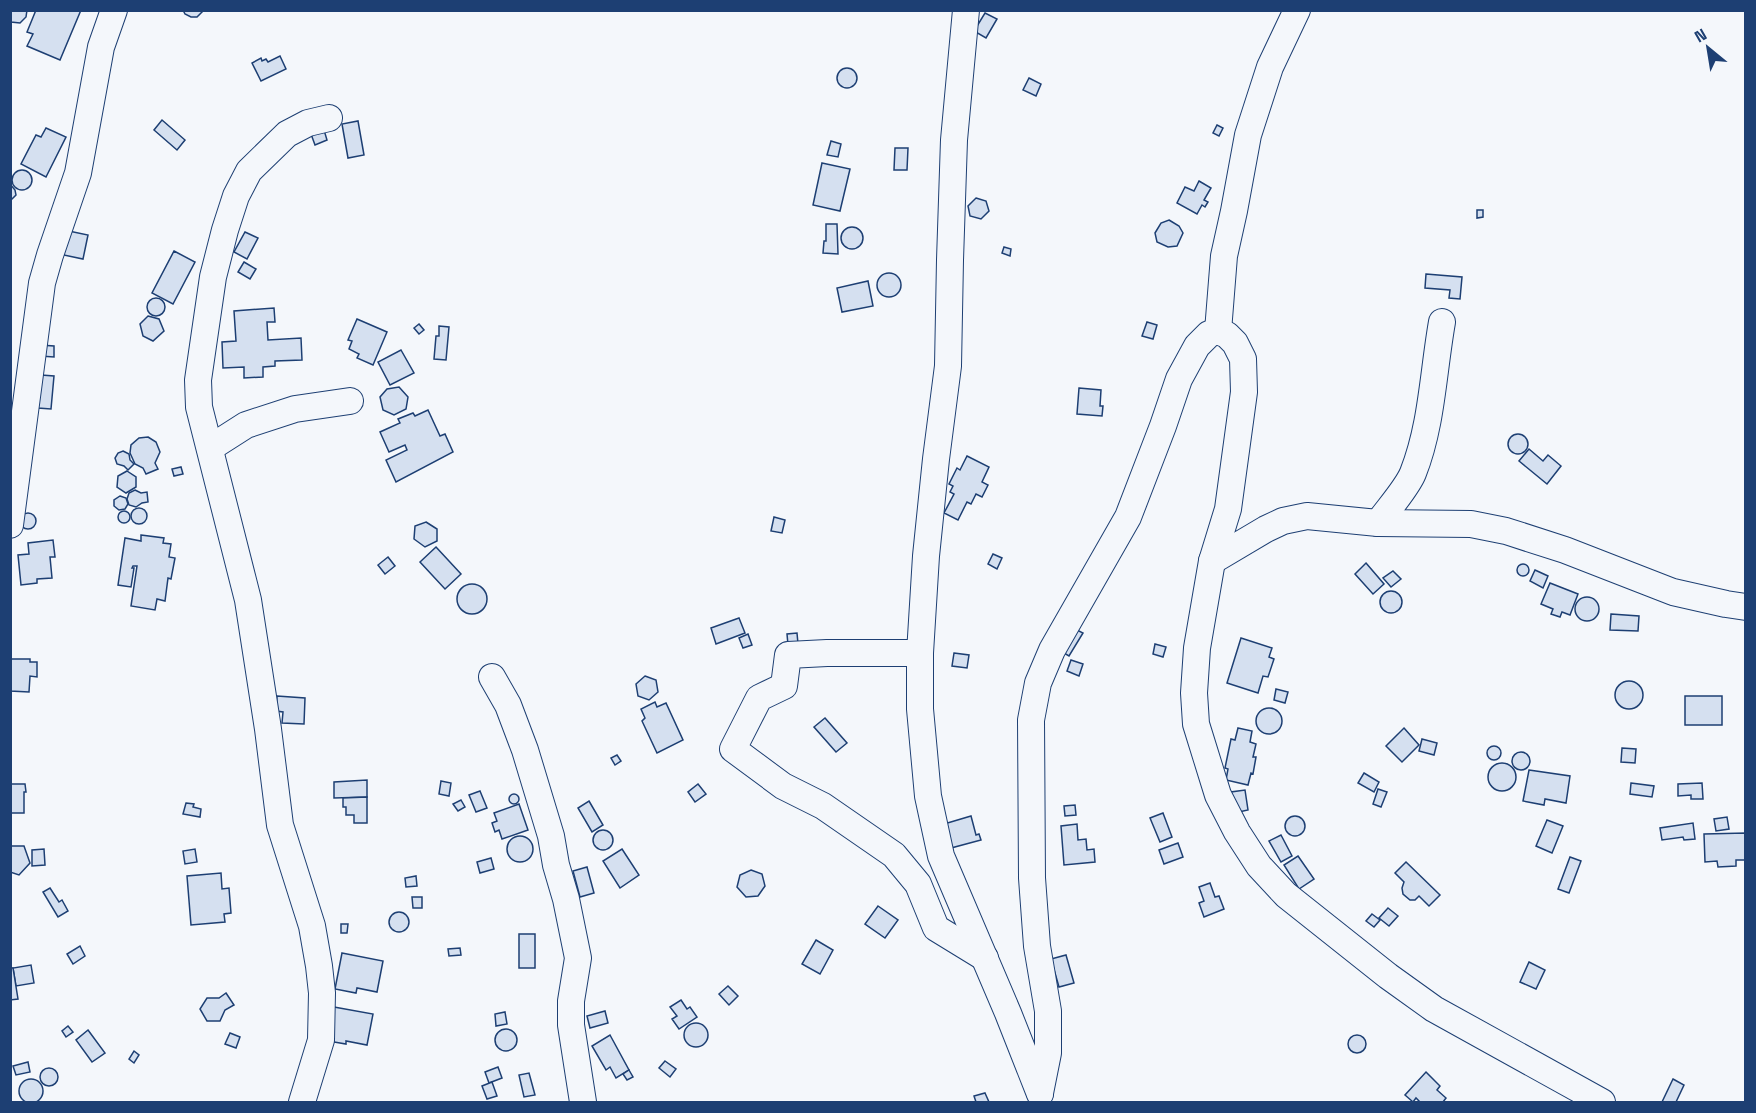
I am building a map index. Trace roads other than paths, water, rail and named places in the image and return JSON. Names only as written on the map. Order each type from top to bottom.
[{"type":"street","points":[[10,525],[42,283],[78,173],[101,47],[114,10]]},
{"type":"street","points":[[966,10],[954,140],[948,366],[929,523],[920,652],[920,709],[928,796],[941,856],[1041,1098]]},
{"type":"street","points":[[1218,331],[1224,256],[1248,135],[1270,67],[1297,10]]},
{"type":"street","points":[[302,1102],[321,1040],[322,993],[319,966],[312,926],[280,825],[248,600],[199,407],[198,380],[213,277],[236,196],[249,171],[286,134],[308,123],[329,118]]},
{"type":"street","points":[[1378,523],[1412,475],[1427,425],[1433,395],[1442,322]]},
{"type":"street","points":[[1041,1098],[1048,1053],[1048,1011],[1037,946],[1032,878],[1031,720],[1038,683],[1052,650],[1128,517],[1160,436],[1179,379],[1197,346],[1209,334],[1218,331],[1227,335],[1235,343],[1243,359],[1244,392],[1228,509],[1212,561],[1197,648],[1194,693],[1196,724],[1218,795],[1237,832],[1259,866],[1286,896],[1434,1009],[1602,1102]]},
{"type":"street","points":[[210,448],[246,425],[295,409],[350,401]]},
{"type":"street","points":[[1212,561],[1266,529],[1283,521],[1307,516],[1378,523],[1471,524],[1506,531],[1565,550],[1674,592],[1746,607]]},
{"type":"street","points":[[920,652],[788,655],[784,686],[759,698],[733,749],[783,786],[823,806],[894,855],[918,884],[936,928],[985,958]]},
{"type":"street","points":[[492,677],[508,705],[525,750],[552,836],[556,865],[566,899],[578,958],[571,1001],[571,1025],[583,1102]]}]
